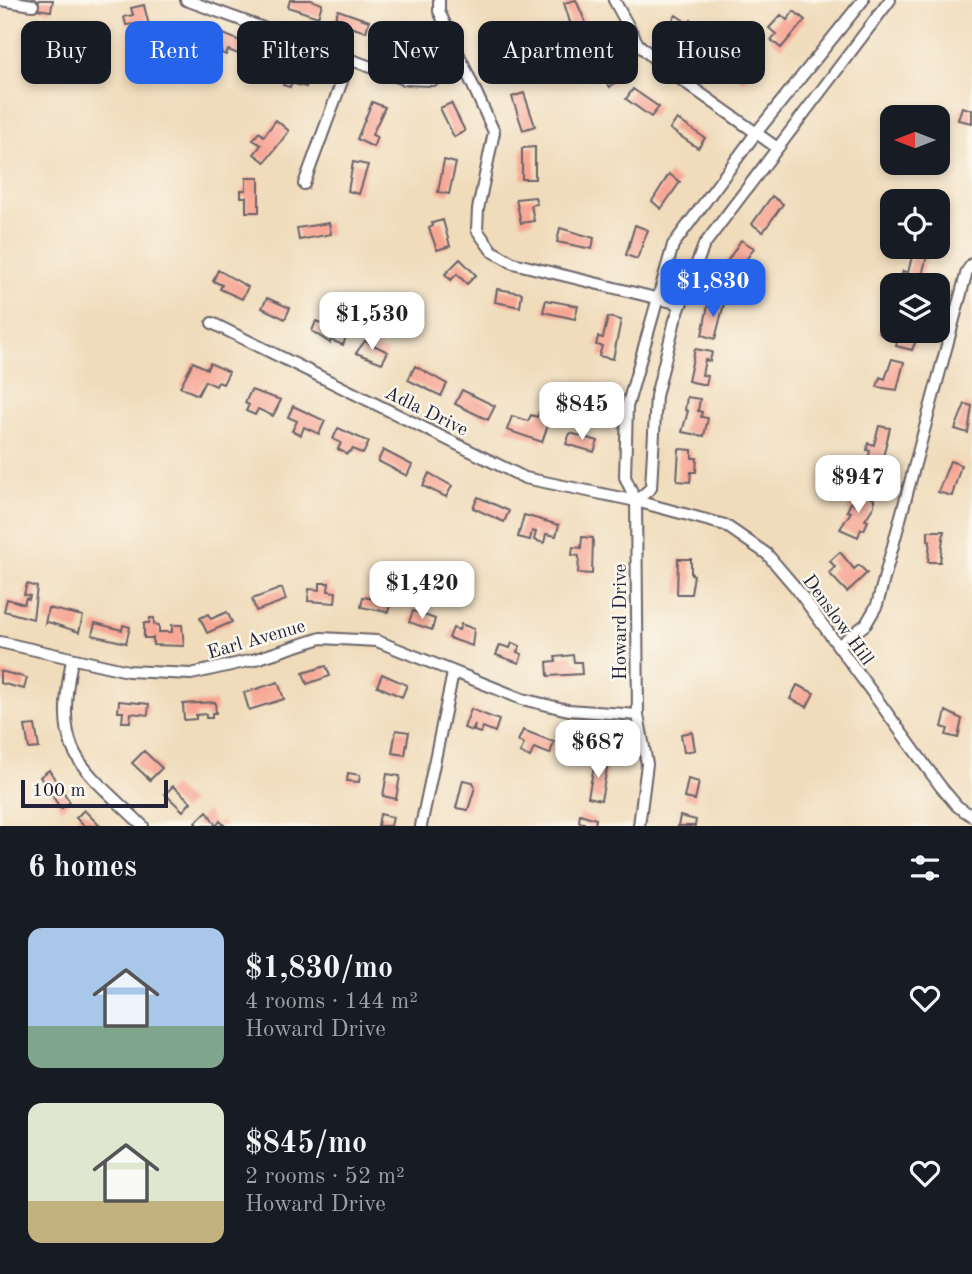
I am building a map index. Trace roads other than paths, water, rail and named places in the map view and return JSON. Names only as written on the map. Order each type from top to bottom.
[{"type":"street","points":[[186,0],[241,21]]},
{"type":"street","points":[[439,0],[439,11],[444,21]]},
{"type":"street","points":[[614,0],[638,44],[662,66],[776,147]]},
{"type":"street","name":"Howard Drive","points":[[639,826],[647,764],[638,715],[636,501],[625,477],[627,407],[673,245],[756,133],[863,0]]},
{"type":"street","name":"Howard Drive","points":[[636,501],[651,488],[656,396],[680,304],[704,244],[890,0]]},
{"type":"street","points":[[0,1],[33,5]]},
{"type":"street","points":[[464,65],[494,132],[478,209],[477,230],[492,251],[513,263],[680,304]]},
{"type":"street","points":[[304,184],[341,84]]},
{"type":"street","points":[[838,646],[866,624],[877,605],[967,271],[972,264]]},
{"type":"street","name":"Adla Drive","points":[[212,323],[525,478],[636,501]]},
{"type":"street","name":"Denslow Hill","points":[[636,501],[725,524],[767,554],[941,787],[957,806],[972,816]]},
{"type":"street","name":"Earl Avenue","points":[[0,642],[128,671],[191,674],[253,660],[321,638],[377,641],[522,699],[568,710],[638,715]]},
{"type":"street","points":[[72,660],[64,702],[66,735],[79,764],[143,826]]},
{"type":"street","points":[[421,826],[453,673]]}]
